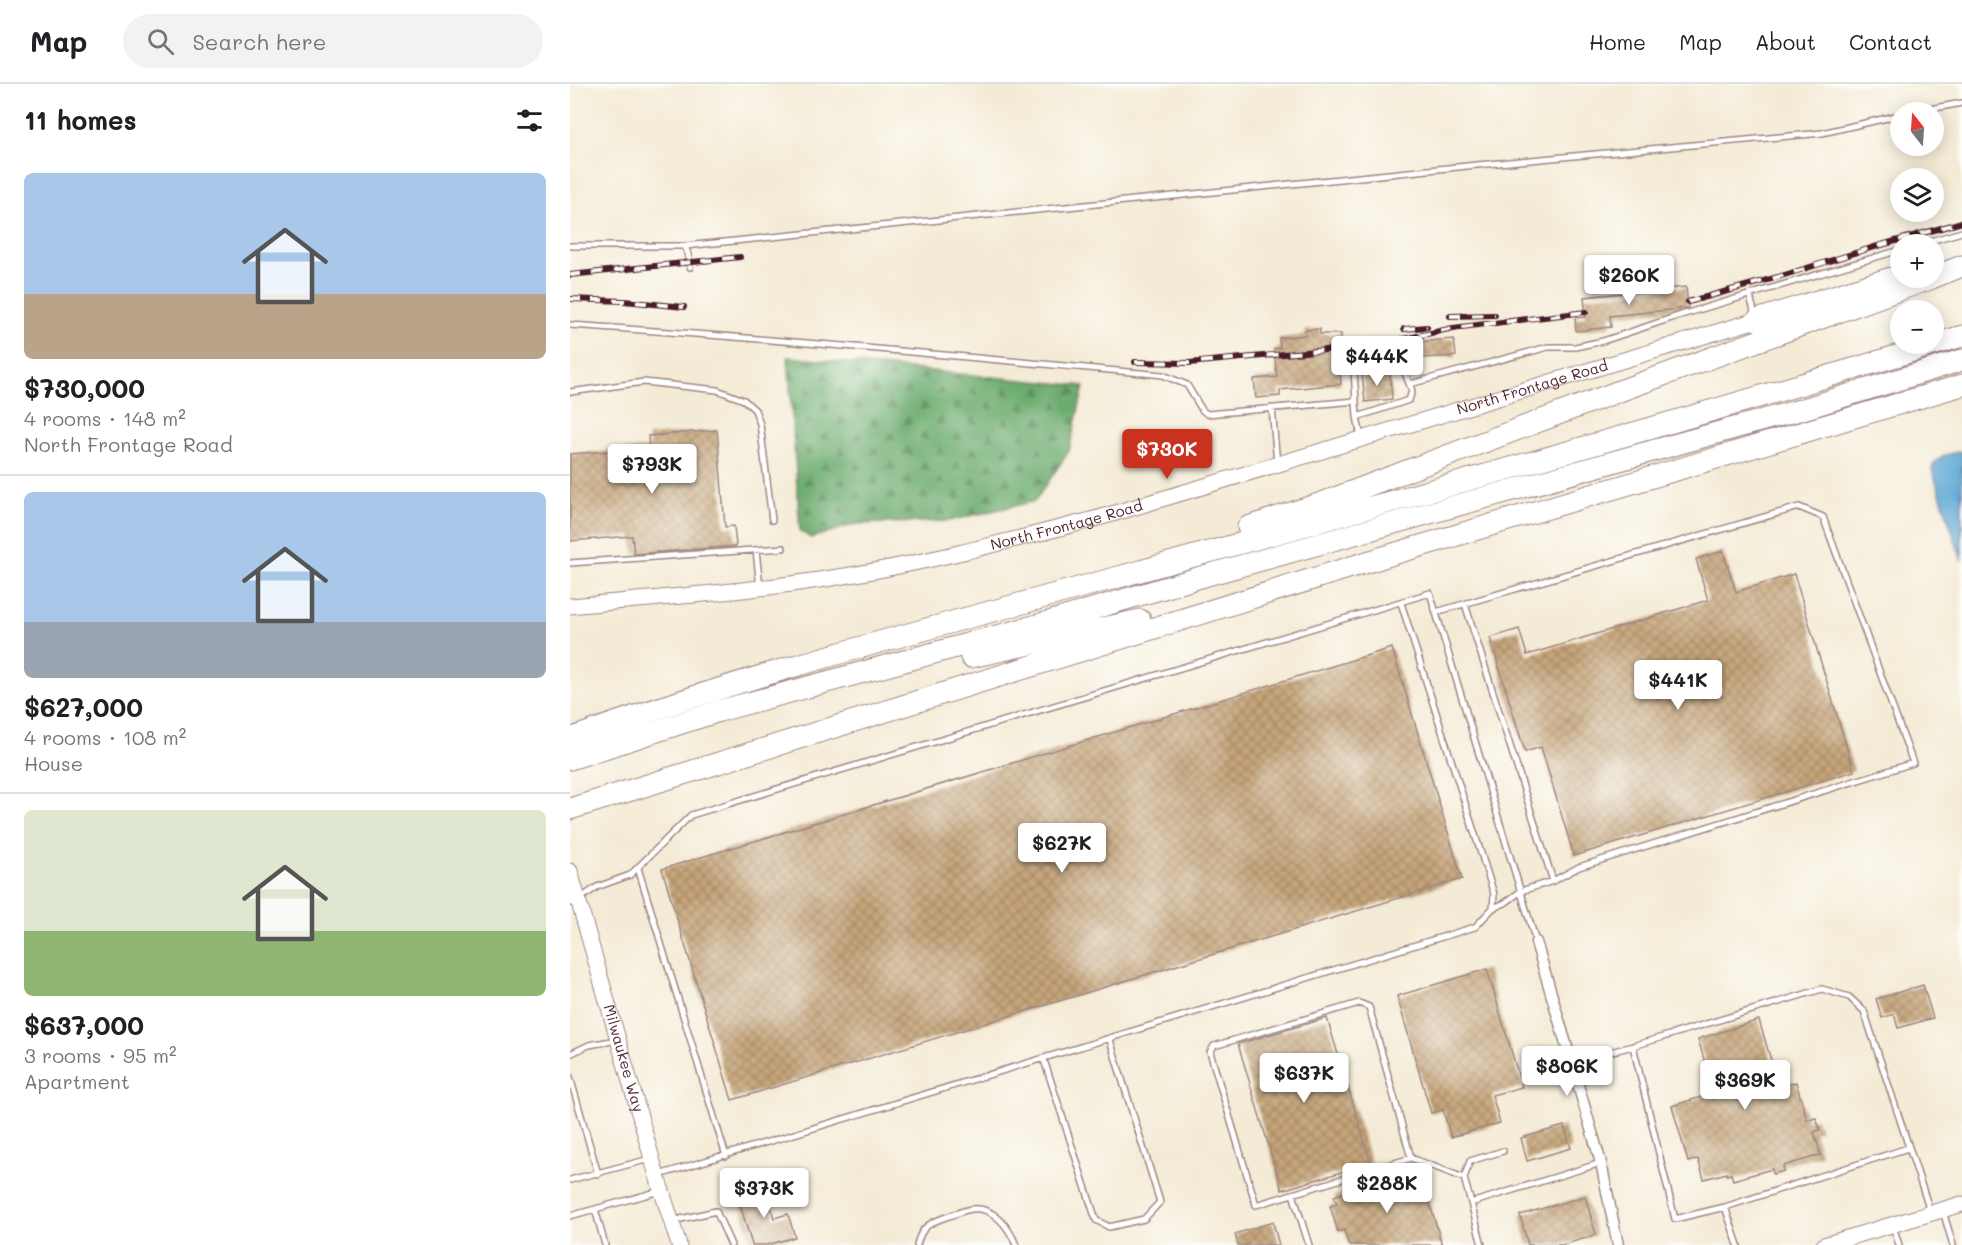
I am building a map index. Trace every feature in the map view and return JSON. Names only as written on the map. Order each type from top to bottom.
[{"type":"highway","points":[[1944,263],[1962,257]]},
{"type":"highway","points":[[1944,273],[1962,266]]},
{"type":"highway","points":[[1757,320],[1890,278]]},
{"type":"highway","points":[[978,616],[1319,504],[1903,288]]},
{"type":"highway","points":[[570,759],[602,738],[789,667],[1443,487],[1832,376],[1962,336]]},
{"type":"highway","points":[[719,711],[1046,623],[1211,574],[1791,412],[1962,360]]},
{"type":"highway","points":[[570,809],[1390,555],[1962,385]]},
{"type":"highway","points":[[570,739],[602,738],[1155,617],[1390,555]]},
{"type":"street","name":"North Frontage Road","points":[[570,606],[664,599],[833,578],[1014,540],[1102,517],[1757,320]]},
{"type":"street","name":"Milwaukee Way","points":[[570,871],[574,901],[619,1040],[679,1245]]},
{"type":"street","points":[[1536,942],[1601,1162],[1618,1245]]},
{"type":"street","points":[[1824,1245],[1962,1204]]},
{"type":"lane","points":[[1944,106],[1962,103]]},
{"type":"lane","points":[[570,246],[685,246],[1477,165],[1822,133],[1890,117]]},
{"type":"lane","points":[[1944,237],[1962,232]]},
{"type":"lane","points":[[685,246],[690,267]]},
{"type":"lane","points":[[1410,384],[1548,347],[1575,347],[1603,341],[1681,315],[1890,253]]},
{"type":"lane","points":[[1749,296],[1757,320]]},
{"type":"lane","points":[[570,325],[866,347],[1163,375],[1187,385],[1202,410],[1208,414],[1356,401]]},
{"type":"lane","points":[[1357,417],[1407,402],[1412,396],[1406,371],[1400,366],[1390,364],[1359,367],[1354,373],[1357,417],[1361,439]]},
{"type":"lane","points":[[570,392],[644,382],[717,390],[744,400],[755,410],[760,424],[772,520]]},
{"type":"lane","points":[[1272,408],[1277,464]]},
{"type":"lane","points":[[570,1216],[595,1209],[726,1156],[1452,936],[1475,927],[1493,908],[1505,903],[1521,891],[1553,881],[1579,867],[1913,763],[1823,517],[1799,507],[1436,612]]},
{"type":"lane","points":[[570,563],[783,548]]},
{"type":"lane","points":[[756,550],[760,588]]},
{"type":"lane","points":[[574,901],[597,887],[630,875],[691,815],[1430,593],[1536,942]]},
{"type":"lane","points":[[1401,603],[1494,894],[1493,908]]},
{"type":"lane","points":[[1465,604],[1553,881]]},
{"type":"lane","points":[[638,868],[726,1156]]},
{"type":"lane","points":[[1572,1062],[1633,1047],[1822,989],[1849,997],[1864,1011],[1908,1148],[1953,1245]]},
{"type":"lane","points":[[1411,1158],[1369,1007],[1359,1003],[1352,1004],[1214,1046],[1210,1052],[1256,1205],[1411,1158],[1464,1178]]},
{"type":"lane","points":[[570,1054],[589,1045],[619,1040]]},
{"type":"lane","points":[[1044,1060],[1096,1220],[1109,1227],[1144,1219],[1160,1202],[1110,1040]]},
{"type":"lane","points":[[1633,1047],[1676,1219],[1725,1207],[1908,1148]]},
{"type":"lane","points":[[570,1077],[598,1174]]},
{"type":"lane","points":[[1482,1245],[1464,1178],[1470,1161],[1503,1151]]},
{"type":"lane","points":[[570,1180],[652,1159]]},
{"type":"lane","points":[[1471,1203],[1601,1162]]},
{"type":"lane","points":[[1293,1194],[1309,1245]]},
{"type":"lane","points":[[1725,1207],[1738,1245]]},
{"type":"lane","points":[[916,1245],[921,1230],[931,1222],[973,1208],[990,1212],[1002,1220],[1016,1245]]},
{"type":"lane","points":[[595,1209],[605,1245]]},
{"type":"lane","points":[[671,1221],[716,1211],[731,1245]]},
{"type":"lane","points":[[1893,1225],[1899,1245]]},
{"type":"green space","points":[[788,357],[1084,386],[1069,451],[1035,501],[949,521],[855,524],[811,538],[800,531]]},
{"type":"water","points":[[1962,451],[1962,561],[1932,469],[1940,458]]},
{"type":"building","points":[[1686,287],[1688,308],[1610,316],[1611,327],[1576,331],[1575,318],[1586,317],[1584,297]]},
{"type":"building","points":[[1320,329],[1320,334],[1341,334],[1341,344],[1338,345],[1341,384],[1280,390],[1280,396],[1256,398],[1254,379],[1277,377],[1274,349],[1280,348],[1279,338],[1306,335],[1305,330]]},
{"type":"building","points":[[1454,339],[1456,356],[1404,359],[1403,343]]},
{"type":"building","points":[[1390,372],[1392,399],[1365,402],[1362,374]]},
{"type":"building","points":[[717,430],[725,527],[734,526],[736,546],[634,554],[632,536],[570,541],[570,454],[649,448],[648,436]]},
{"type":"building","points":[[1723,551],[1736,592],[1794,574],[1854,771],[1574,856],[1541,747],[1525,752],[1490,638],[1519,629],[1527,655],[1708,600],[1696,559]]},
{"type":"building","points":[[1392,648],[1462,879],[732,1100],[662,869]]},
{"type":"building","points":[[1487,969],[1522,1087],[1492,1095],[1500,1123],[1451,1137],[1443,1110],[1431,1113],[1397,996]]},
{"type":"building","points":[[1923,985],[1933,1018],[1898,1028],[1894,1014],[1882,1018],[1876,999]]},
{"type":"building","points":[[1327,1018],[1371,1163],[1282,1190],[1238,1044]]},
{"type":"building","points":[[1759,1020],[1779,1087],[1796,1082],[1807,1120],[1816,1118],[1820,1130],[1814,1132],[1821,1155],[1783,1166],[1784,1171],[1773,1174],[1772,1169],[1733,1180],[1731,1174],[1727,1175],[1727,1173],[1704,1179],[1698,1159],[1688,1162],[1672,1106],[1714,1093],[1698,1039]]},
{"type":"building","points":[[1564,1126],[1571,1148],[1527,1161],[1521,1138]]},
{"type":"building","points":[[1413,1172],[1416,1179],[1422,1177],[1442,1245],[1349,1245],[1344,1230],[1338,1232],[1330,1206],[1337,1204],[1334,1196]]},
{"type":"building","points":[[765,1186],[774,1218],[788,1214],[795,1237],[767,1245],[752,1245],[737,1194]]},
{"type":"building","points":[[1585,1196],[1596,1235],[1562,1245],[1528,1245],[1520,1215]]},
{"type":"building","points":[[1273,1222],[1279,1245],[1238,1245],[1235,1234]]},
{"type":"railway","points":[[1688,302],[1962,222]]},
{"type":"railway","points":[[570,275],[740,257]]},
{"type":"railway","points":[[570,299],[684,307]]},
{"type":"railway","points":[[1135,362],[1189,363],[1378,345],[1453,328],[1586,312]]},
{"type":"railway","points":[[1450,316],[1495,315]]},
{"type":"railway","points":[[1404,329],[1427,327]]}]
